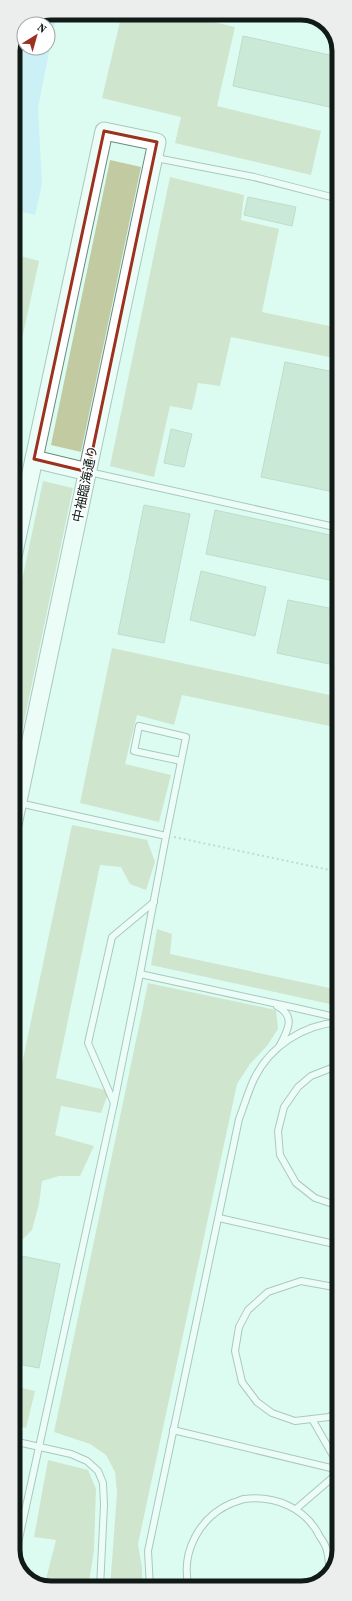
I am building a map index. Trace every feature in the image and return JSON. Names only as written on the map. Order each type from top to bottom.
[{"type":"street","points":[[20,524],[104,132],[156,150]]},
{"type":"street","name":"中袖臨海通り","points":[[20,784],[156,150]]},
{"type":"street","points":[[34,459],[88,472]]},
{"type":"lane","points":[[156,150],[332,196]]},
{"type":"lane","points":[[88,472],[332,526]]},
{"type":"lane","points":[[20,1530],[114,1103],[186,737],[139,726],[134,751],[181,761]]},
{"type":"lane","points":[[20,803],[166,836]]},
{"type":"lane","points":[[114,1103],[88,1043],[112,937],[154,902]]},
{"type":"lane","points":[[140,974],[332,1016]]},
{"type":"lane","points":[[270,1002],[283,1009],[288,1016],[289,1025],[278,1047]]},
{"type":"lane","points":[[150,1581],[148,1551],[239,1119],[254,1079],[266,1059],[278,1047],[304,1030],[332,1023]]},
{"type":"lane","points":[[332,1068],[311,1076],[298,1087],[284,1107],[278,1130],[280,1155],[296,1183],[315,1198],[332,1204]]},
{"type":"lane","points":[[218,1218],[332,1243]]},
{"type":"lane","points":[[332,1287],[301,1281],[268,1292],[248,1310],[239,1327],[235,1351],[242,1382],[257,1402],[272,1413],[295,1421],[329,1418],[332,1416]]},
{"type":"lane","points":[[312,1419],[332,1454]]},
{"type":"lane","points":[[173,1430],[332,1469]]},
{"type":"lane","points":[[20,1443],[71,1454],[87,1460],[98,1471],[103,1483],[104,1505],[100,1581]]},
{"type":"lane","points":[[296,1508],[332,1477]]},
{"type":"lane","points":[[187,1581],[188,1553],[198,1530],[220,1508],[243,1499],[273,1499],[296,1508],[315,1526],[327,1550],[329,1564]]},
{"type":"path","points":[[166,836],[332,871]]},
{"type":"highlighted area","points":[[104,131],[157,142],[88,472],[34,459]]},
{"type":"green space","points":[[120,20],[206,20],[235,27],[217,106],[321,131],[311,175],[175,143],[181,117],[102,98]]},
{"type":"green space","points":[[110,160],[141,167],[81,452],[51,445]]},
{"type":"green space","points":[[170,177],[244,195],[241,220],[279,229],[262,312],[332,327],[332,358],[231,337],[220,386],[198,383],[192,410],[170,406],[154,477],[110,466]]},
{"type":"green space","points":[[20,256],[39,261],[20,348]]},
{"type":"green space","points":[[43,481],[73,488],[20,741],[20,590]]},
{"type":"green space","points":[[112,648],[332,695],[332,727],[182,695],[174,725],[137,715],[125,764],[171,775],[159,822],[80,803]]},
{"type":"green space","points":[[72,825],[147,840],[155,862],[146,890],[130,884],[121,867],[100,865],[56,1078],[109,1091],[101,1113],[61,1106],[55,1135],[94,1146],[80,1176],[59,1176],[42,1181],[39,1204],[32,1230],[20,1242],[20,1074]]},
{"type":"green space","points":[[157,929],[172,934],[170,954],[332,989],[332,1004],[151,965]]},
{"type":"green space","points":[[148,983],[276,1010],[278,1029],[267,1046],[250,1064],[237,1084],[138,1544],[142,1568],[142,1581],[111,1581],[117,1493],[115,1472],[106,1455],[90,1444],[54,1432]]},
{"type":"green space","points":[[20,1388],[35,1391],[26,1428],[20,1427]]},
{"type":"green space","points":[[48,1460],[88,1470],[96,1489],[94,1550],[89,1581],[46,1580],[56,1540],[34,1537]]},
{"type":"water","points":[[297,20],[313,22],[316,24]]},
{"type":"water","points":[[20,56],[48,56],[38,108],[42,184],[35,215],[20,212]]},
{"type":"building","points":[[243,36],[332,55],[332,107],[233,86]]},
{"type":"building","points":[[248,197],[296,207],[292,226],[244,215]]},
{"type":"building","points":[[285,362],[332,372],[332,492],[261,477]]},
{"type":"building","points":[[171,429],[192,434],[184,467],[164,463]]},
{"type":"building","points":[[144,505],[190,514],[164,643],[118,634]]},
{"type":"building","points":[[215,510],[332,535],[332,581],[206,554]]},
{"type":"building","points":[[201,571],[266,587],[255,636],[190,620]]},
{"type":"building","points":[[288,600],[332,609],[332,665],[277,653]]},
{"type":"building","points":[[20,1256],[60,1264],[39,1368],[20,1364]]}]
